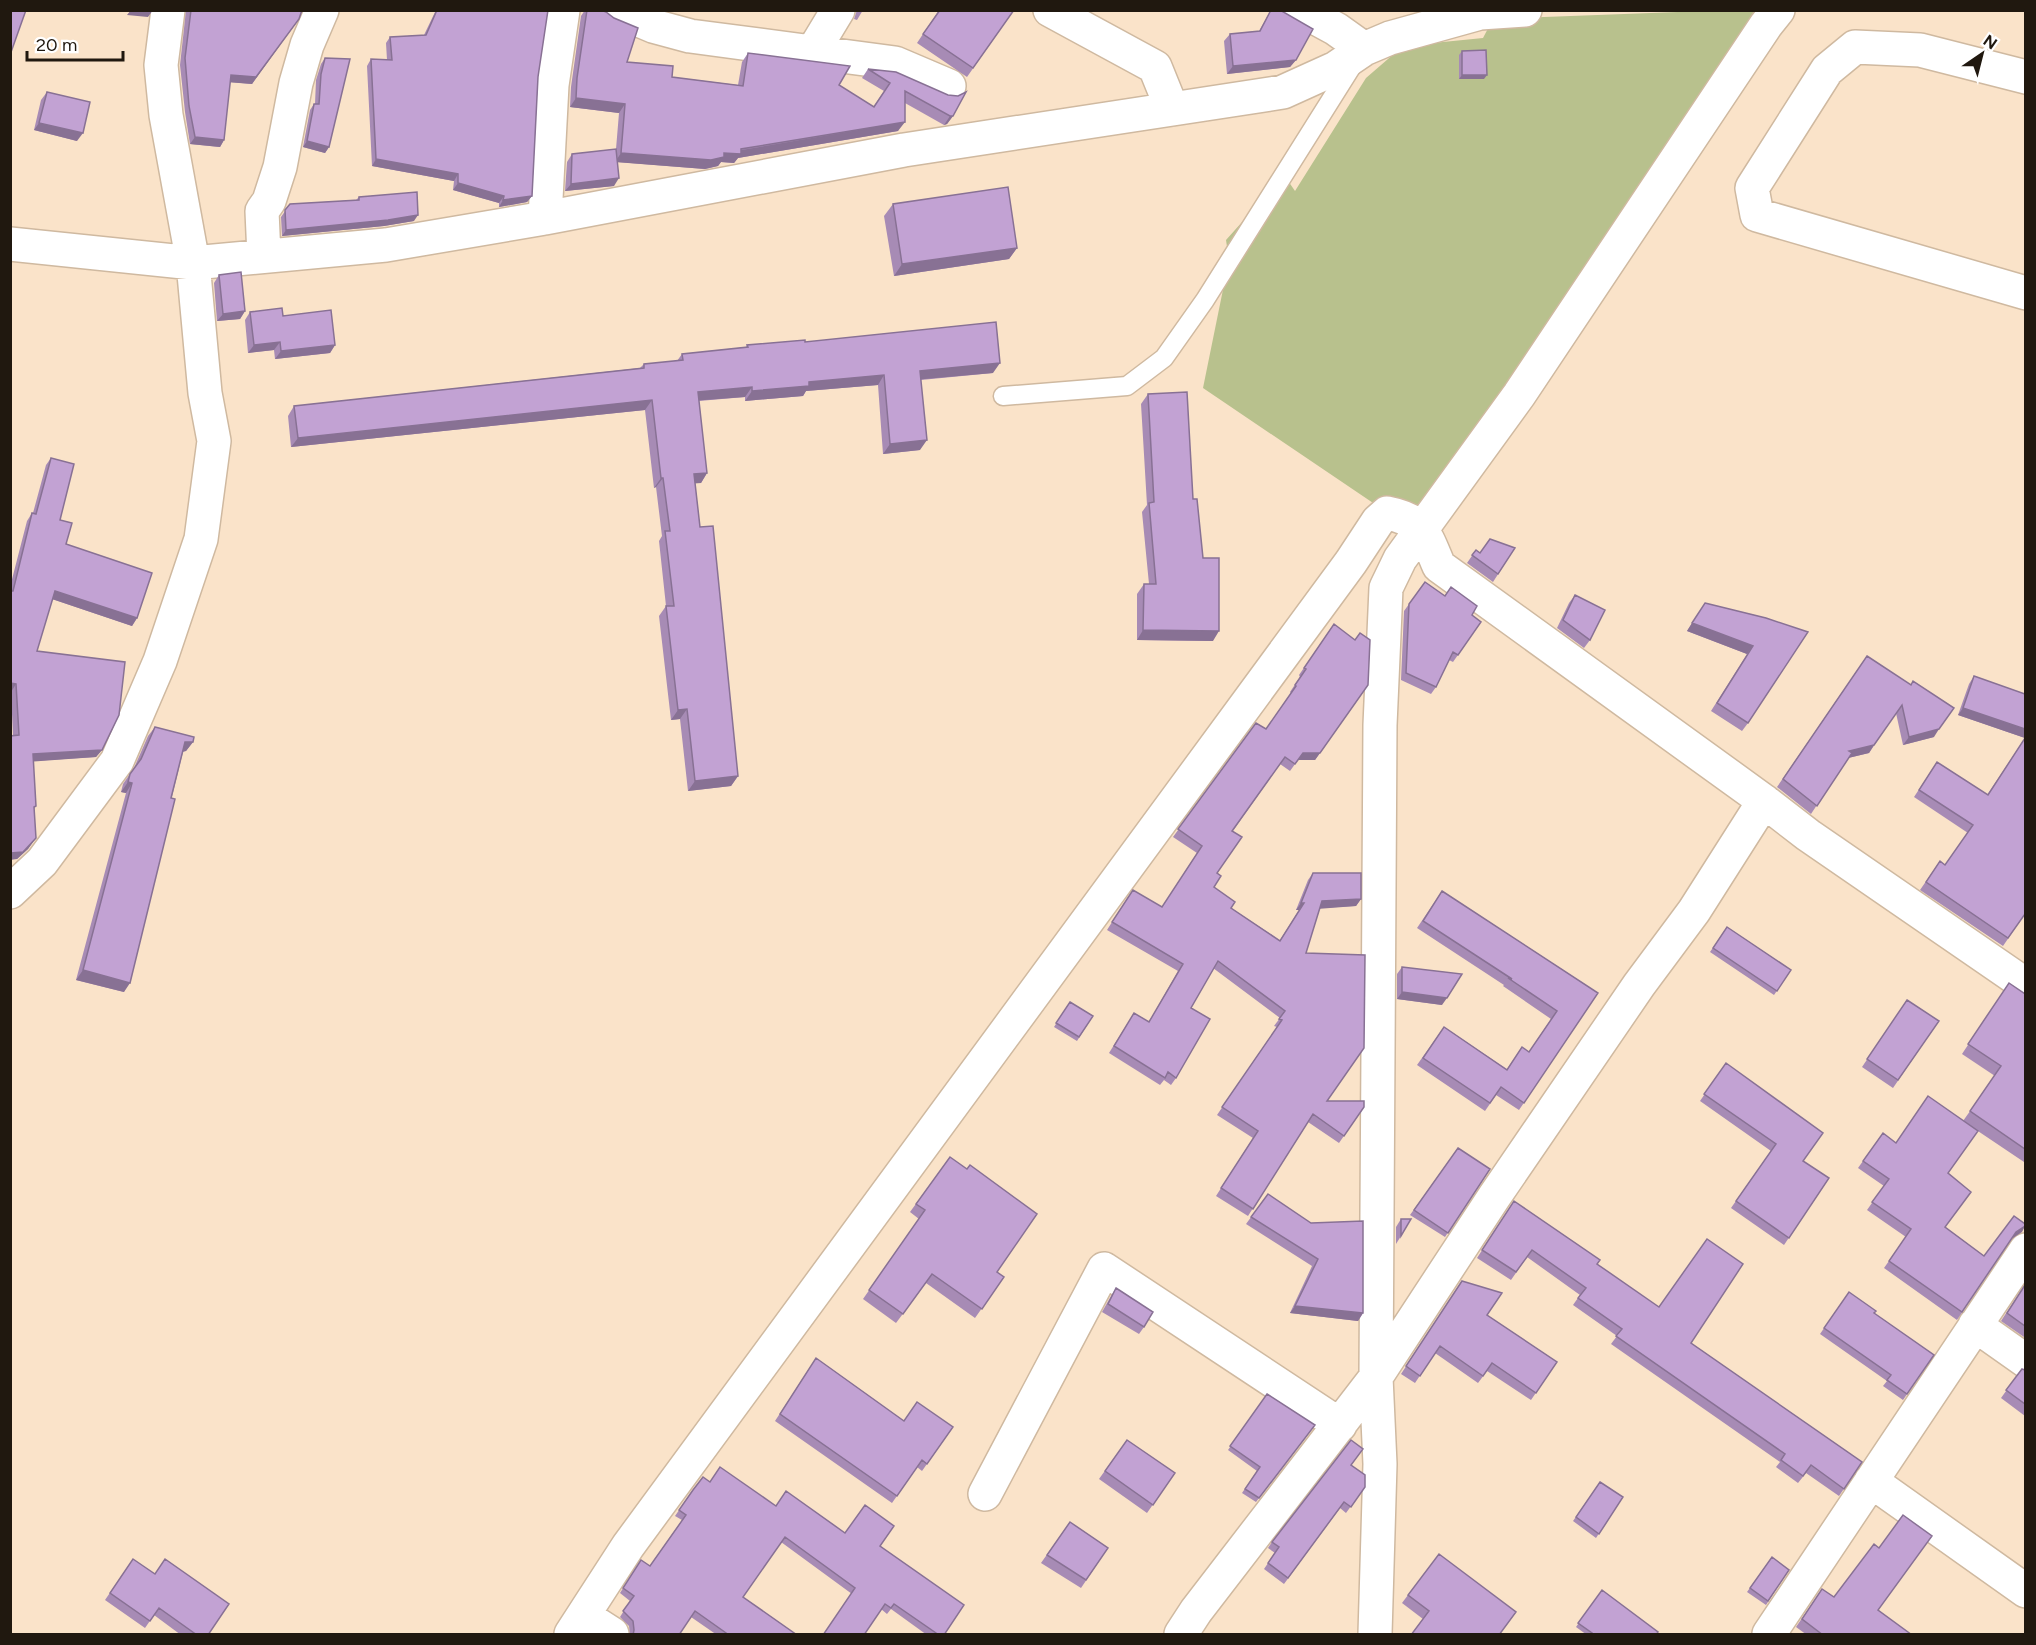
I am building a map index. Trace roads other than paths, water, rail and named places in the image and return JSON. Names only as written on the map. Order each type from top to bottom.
[{"type":"street","points":[[10,892],[42,862],[117,760],[160,661],[201,539],[214,441],[205,393],[193,263],[166,115],[161,65],[168,10]]},
{"type":"street","points":[[264,256],[262,211],[269,201],[280,167],[296,83],[307,45],[322,10]]},
{"type":"street","points":[[545,218],[552,85],[562,10]]},
{"type":"street","points":[[615,10],[652,26],[690,36],[895,63],[949,86]]},
{"type":"street","points":[[812,53],[838,10]]},
{"type":"street","points":[[1050,10],[1155,67],[1172,109]]},
{"type":"street","points":[[1301,10],[1335,29],[1380,33],[1480,13],[1525,10]]},
{"type":"street","points":[[1375,1635],[1380,1464],[1376,1377],[1380,736],[1386,588],[1400,560],[1519,395],[1759,35],[1778,10]]},
{"type":"street","points":[[10,244],[193,263],[386,245],[545,218],[904,150],[1283,92],[1336,68],[1380,33]]},
{"type":"street","points":[[2025,77],[1920,50],[1855,47],[1827,70],[1752,188],[1756,215],[2025,292]]},
{"type":"street","points":[[612,1635],[577,1625],[628,1546],[1351,562],[1378,521],[1388,513],[1401,516],[1423,530],[1439,566],[1808,835],[2025,985]]},
{"type":"street","points":[[1181,1635],[1196,1611],[1376,1377],[1494,1197],[1639,986],[1694,911],[1764,801]]},
{"type":"street","points":[[1769,1635],[2025,1250]]},
{"type":"street","points":[[985,1494],[1104,1269],[1340,1425]]},
{"type":"street","points":[[1975,1325],[2025,1361]]},
{"type":"street","points":[[1871,1481],[2025,1591]]},
{"type":"lane","points":[[1003,396],[1127,386],[1164,358],[1205,300],[1380,33]]}]
